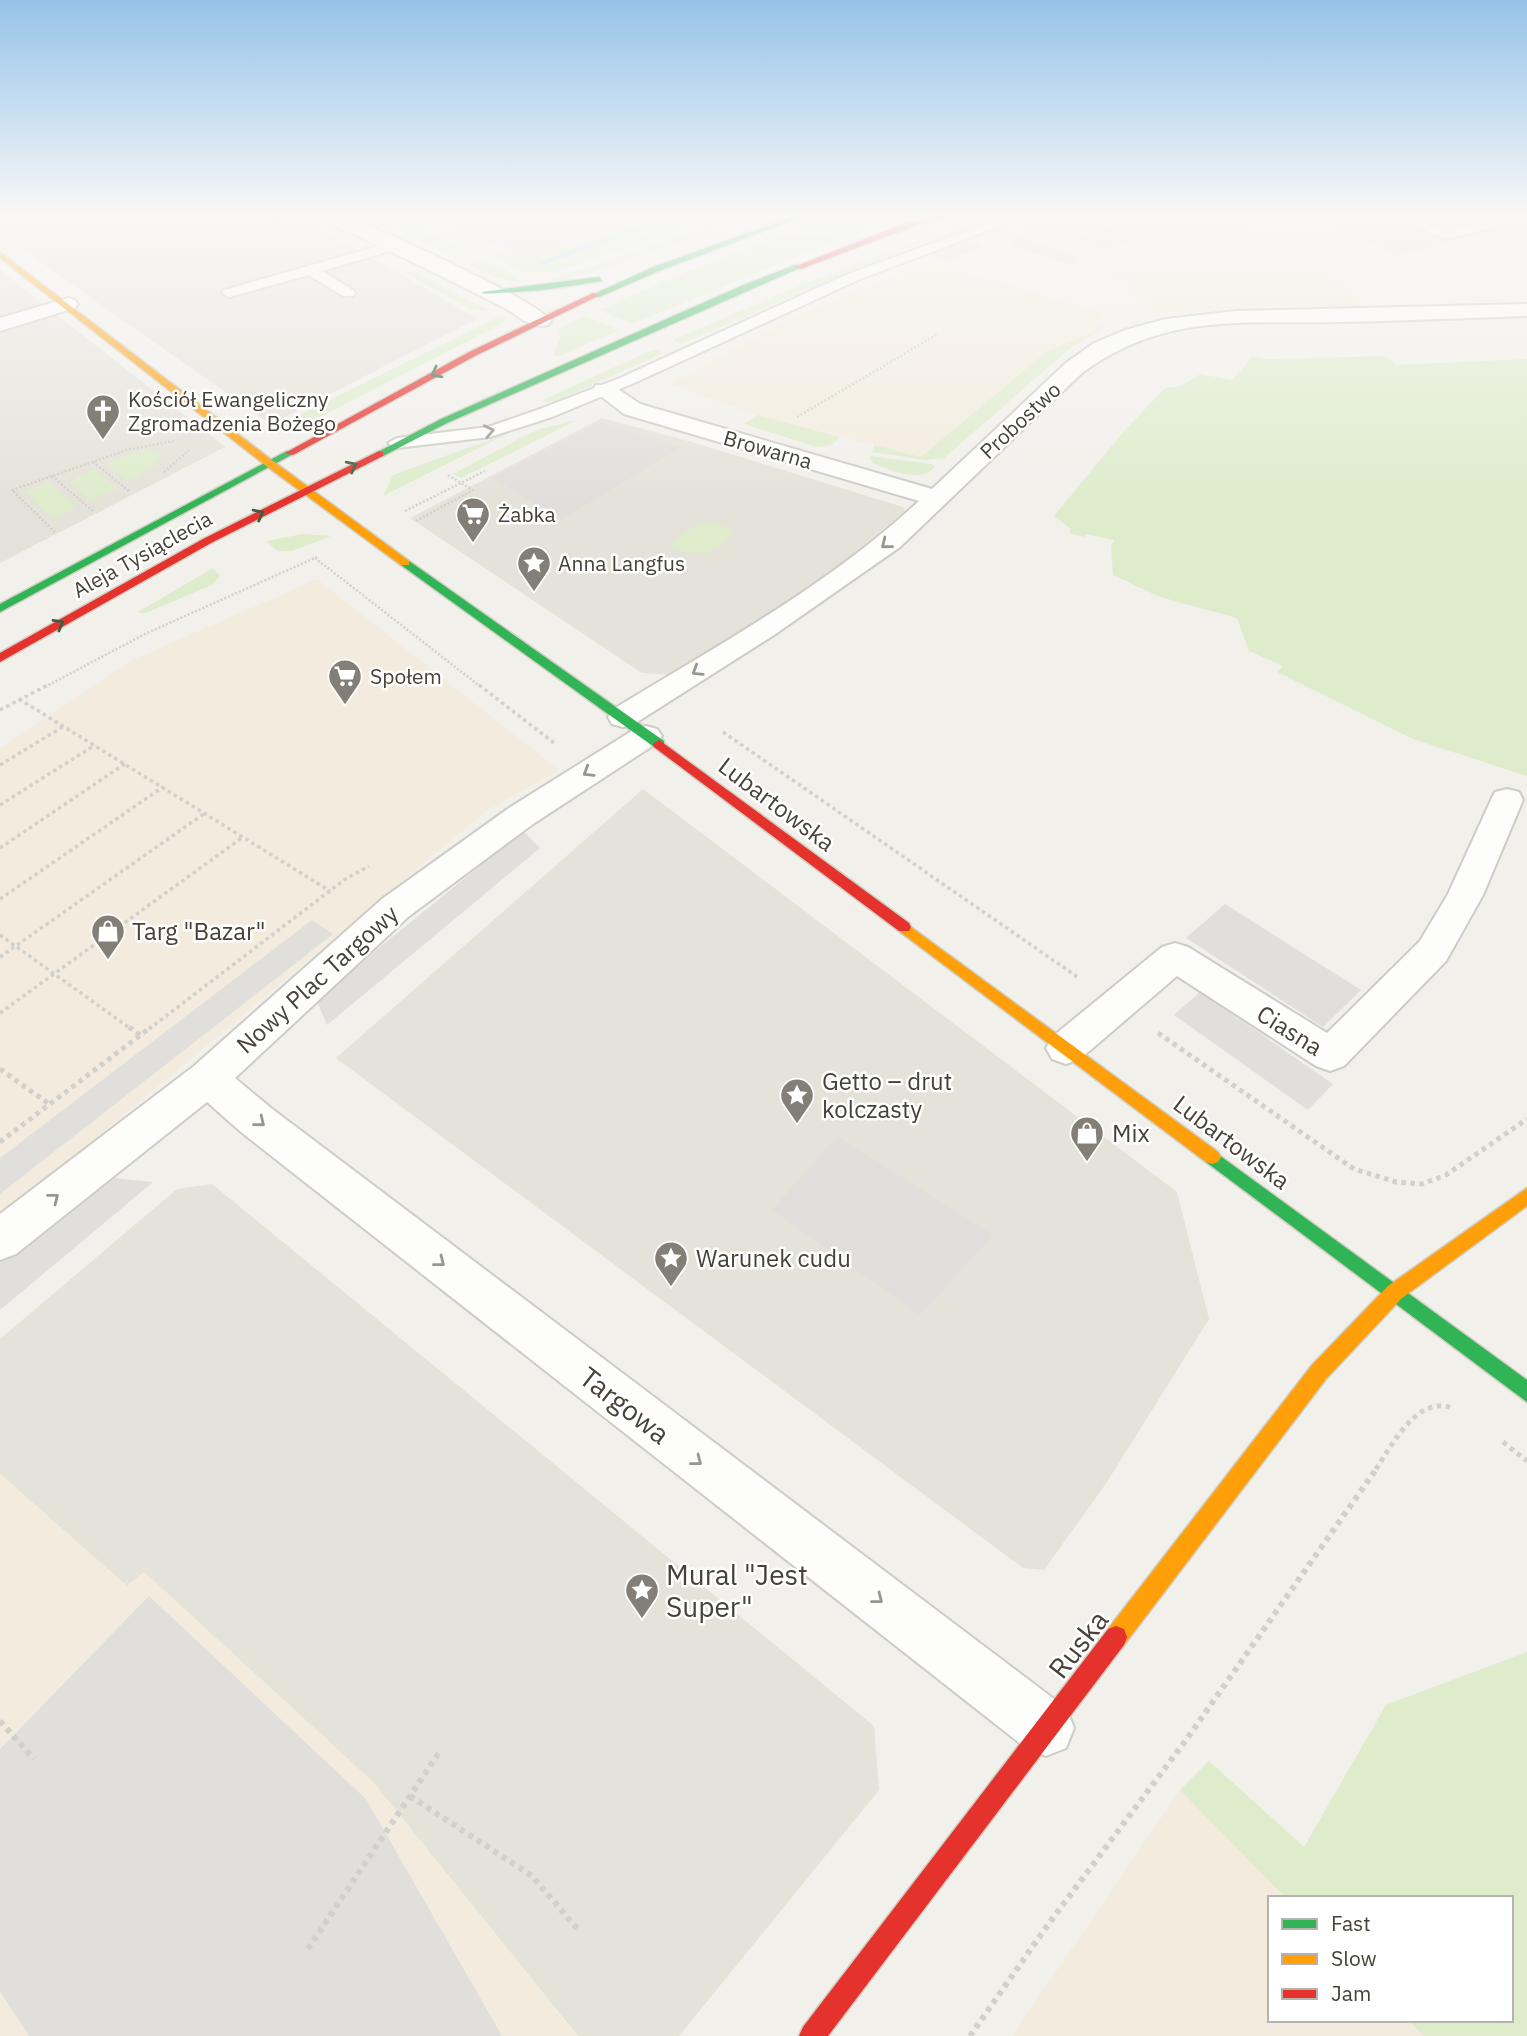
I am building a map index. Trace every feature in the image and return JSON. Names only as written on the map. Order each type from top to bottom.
[{"type":"main road","name":"Lubartowska","points":[[74,309],[269,463],[634,727],[1527,1392]]},
{"type":"main road","name":"Aleja Tysiąclecia","points":[[0,609],[472,354],[540,330],[580,309]]},
{"type":"main road","name":"Aleja Tysiąclecia","points":[[0,658],[207,541],[397,443],[693,309]]},
{"type":"main road","points":[[526,383],[536,360]]},
{"type":"main road","name":"Ruska","points":[[812,2036],[1319,1372],[1395,1292],[1527,1196]]},
{"type":"street","points":[[0,325],[52,309]]},
{"type":"street","points":[[520,309],[540,330]]},
{"type":"street","name":"Probostwo","points":[[634,727],[764,629],[891,541],[1090,354],[1133,334],[1169,325],[1224,319],[1527,310]]},
{"type":"street","name":"Browarna","points":[[604,390],[632,409],[937,498]]},
{"type":"street","name":"Nowy Plac Targowy","points":[[0,1240],[208,1078],[395,908],[521,816],[634,727]]},
{"type":"street","name":"Ciasna","points":[[1066,1048],[1175,957],[1330,1055],[1433,951],[1465,895],[1507,800]]},
{"type":"street","name":"Targowa","points":[[208,1078],[256,1120],[1046,1728]]},
{"type":"lane","points":[[397,443],[490,432],[604,390],[782,309]]},
{"type":"path","points":[[790,421],[938,334]]},
{"type":"path","points":[[55,532],[12,490],[92,462],[131,493]]},
{"type":"path","points":[[0,710],[145,634],[315,558],[340,539],[485,471]]},
{"type":"path","points":[[408,526],[473,490],[442,472]]},
{"type":"path","points":[[51,476],[94,512]]},
{"type":"path","points":[[315,558],[562,748]]},
{"type":"path","points":[[19,699],[330,891]]},
{"type":"path","points":[[0,765],[64,726]]},
{"type":"path","points":[[716,728],[1354,1169],[1391,1180],[1423,1184],[1459,1168],[1527,1119]]},
{"type":"path","points":[[0,806],[95,745]]},
{"type":"path","points":[[0,848],[125,764]]},
{"type":"path","points":[[0,898],[163,787]]},
{"type":"path","points":[[0,957],[205,813]]},
{"type":"path","points":[[0,1013],[243,836]]},
{"type":"path","points":[[0,1142],[330,891],[380,860]]},
{"type":"path","points":[[0,935],[140,1035]]},
{"type":"path","points":[[0,1069],[49,1104]]},
{"type":"path","points":[[970,2036],[1047,1926],[1186,1740],[1399,1436],[1426,1406],[1443,1403],[1463,1413]]},
{"type":"path","points":[[1495,1436],[1527,1461]]},
{"type":"path","points":[[0,1721],[34,1759]]},
{"type":"path","points":[[308,1949],[440,1751]]},
{"type":"path","points":[[410,1796],[532,1876],[580,1932]]},
{"type":"shaded area","points":[[0,309],[50,309],[225,447],[0,563]]},
{"type":"shaded area","points":[[107,309],[460,309],[477,319],[271,424]]},
{"type":"shaded area","points":[[814,309],[1088,309],[1105,314],[1095,321],[1104,328],[1046,352],[921,457],[753,414],[670,384],[790,319]]},
{"type":"shaded area","points":[[1155,309],[1367,309],[1300,312]]},
{"type":"shaded area","points":[[602,418],[692,442],[903,507],[905,511],[824,578],[670,675],[642,673],[410,518]]},
{"type":"shaded area","points":[[600,422],[681,447],[561,520],[493,478]]},
{"type":"shaded area","points":[[317,579],[559,770],[485,812],[0,1219],[0,748],[130,661]]},
{"type":"shaded area","points":[[643,789],[1177,1192],[1209,1319],[1107,1482],[1044,1570],[1023,1568],[336,1058]]},
{"type":"shaded area","points":[[523,831],[540,848],[327,1025],[316,999]]},
{"type":"shaded area","points":[[1225,904],[1361,990],[1323,1027],[1186,938]]},
{"type":"shaded area","points":[[312,920],[333,934],[0,1194],[0,1158]]},
{"type":"shaded area","points":[[1200,992],[1333,1084],[1308,1110],[1174,1015]]},
{"type":"shaded area","points":[[837,1136],[993,1235],[920,1315],[772,1210]]},
{"type":"shaded area","points":[[103,1177],[153,1182],[0,1310],[0,1260]]},
{"type":"shaded area","points":[[212,1184],[874,1726],[879,1790],[679,2036],[578,2036],[373,1782],[144,1572],[127,1586],[0,1474],[0,1339],[177,1189]]},
{"type":"shaded area","points":[[0,1474],[127,1586],[144,1572],[373,1782],[577,2036],[0,2036]]},
{"type":"shaded area","points":[[149,1596],[366,1799],[502,2036],[29,2036],[0,1991],[0,1749]]},
{"type":"shaded area","points":[[1180,1790],[1284,1896],[1268,1896],[1268,2022],[1410,2022],[1424,2036],[1012,2036]]},
{"type":"green space","points":[[601,309],[669,309],[632,324],[599,310]]},
{"type":"green space","points":[[745,309],[763,309],[681,344],[673,340]]},
{"type":"green space","points":[[500,316],[505,316],[505,322],[302,426],[271,429]]},
{"type":"green space","points":[[585,316],[619,330],[560,356],[553,355],[560,338],[559,329]]},
{"type":"green space","points":[[1104,328],[1069,349],[944,458],[926,460],[872,452],[874,445],[921,457],[1046,352]]},
{"type":"green space","points":[[654,349],[663,353],[550,404],[543,400]]},
{"type":"green space","points":[[1253,356],[1266,359],[1386,356],[1396,365],[1527,359],[1527,776],[1413,739],[1277,672],[1283,666],[1249,651],[1237,618],[1160,597],[1113,575],[1111,546],[1114,540],[1069,533],[1071,529],[1054,516],[1125,430],[1165,388],[1181,386],[1200,374],[1232,380]]},
{"type":"green space","points":[[758,415],[840,437],[832,445],[817,447],[744,424]]},
{"type":"green space","points":[[577,420],[461,478],[453,474],[536,430]]},
{"type":"green space","points":[[509,433],[383,496],[393,475]]},
{"type":"green space","points":[[147,450],[162,453],[155,465],[128,482],[108,466],[109,460]]},
{"type":"green space","points":[[871,456],[935,466],[922,474],[906,474],[873,463],[869,458]]},
{"type":"green space","points":[[94,469],[117,488],[91,501],[68,482]]},
{"type":"green space","points":[[49,483],[76,507],[53,520],[25,491]]},
{"type":"green space","points":[[700,523],[720,524],[732,531],[731,536],[718,547],[703,552],[688,552],[672,547],[671,543]]},
{"type":"green space","points":[[303,534],[331,536],[292,551],[278,551],[266,541]]},
{"type":"green space","points":[[213,568],[220,576],[212,585],[143,614],[138,612]]},
{"type":"green space","points":[[1527,1652],[1527,2036],[1424,2036],[1410,2022],[1513,2022],[1513,1896],[1284,1896],[1180,1790],[1209,1761],[1304,1847],[1386,1705]]},
{"type":"traffic: fast","points":[[379,454],[444,421],[697,309]]},
{"type":"traffic: fast","points":[[0,609],[290,453]]},
{"type":"traffic: fast","points":[[405,563],[659,744]]},
{"type":"traffic: fast","points":[[1212,1157],[1527,1392]]},
{"type":"traffic: slow","points":[[71,309],[269,463],[405,563]]},
{"type":"traffic: slow","points":[[904,927],[1212,1157]]},
{"type":"traffic: slow","points":[[1116,1637],[1319,1372],[1395,1292],[1527,1196]]},
{"type":"traffic: jam","points":[[290,453],[472,354],[567,309]]},
{"type":"traffic: jam","points":[[0,658],[207,541],[379,454]]},
{"type":"traffic: jam","points":[[659,744],[904,927]]},
{"type":"traffic: jam","points":[[812,2036],[1116,1637]]},
{"type":"place","name":"Kościół Ewangeliczny Zgromadzenia Bożego","points":[[103,441]]},
{"type":"place","name":"Żabka","points":[[473,544]]},
{"type":"place","name":"Anna Langfus","points":[[534,593]]},
{"type":"place","name":"Społem","points":[[345,706]]},
{"type":"place","name":"Targ \"Bazar\"","points":[[108,961]]},
{"type":"place","name":"Getto – drut kolczasty","points":[[797,1125]]},
{"type":"place","name":"Mix","points":[[1087,1163]]},
{"type":"place","name":"Warunek cudu","points":[[671,1288]]},
{"type":"place","name":"Mural \"Jest Super\"","points":[[642,1620]]}]
